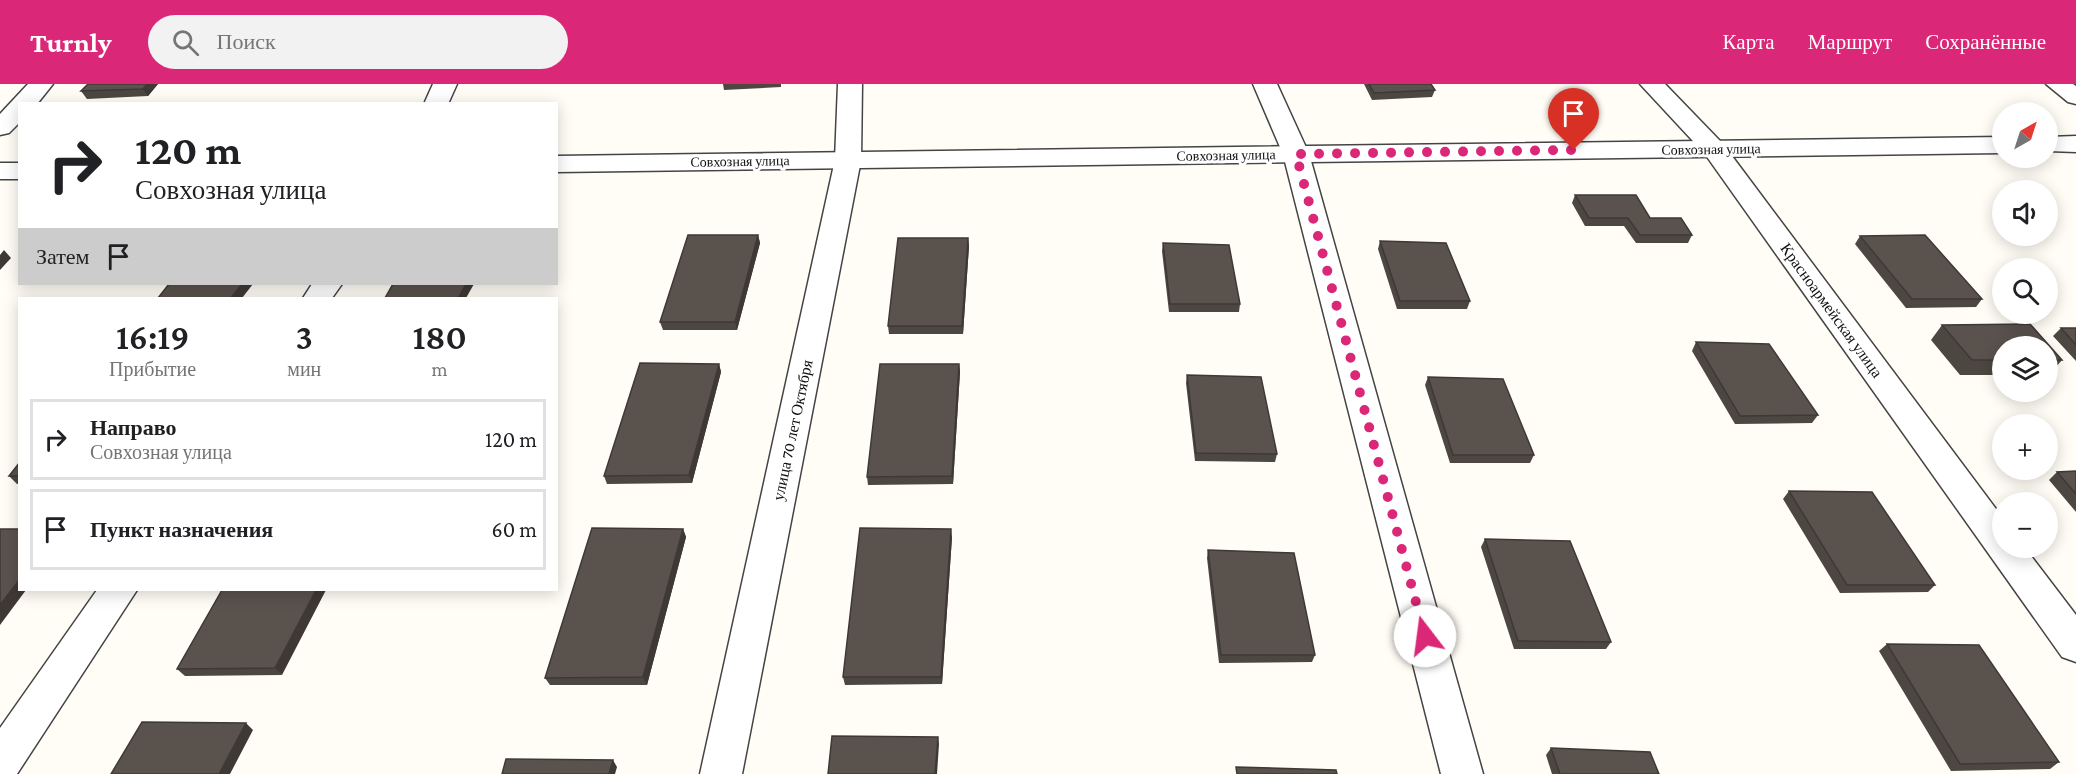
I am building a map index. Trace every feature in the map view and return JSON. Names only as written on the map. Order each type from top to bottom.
[{"type":"street","points":[[25,102],[41,84]]},
{"type":"street","points":[[437,102],[445,84]]},
{"type":"street","name":"улица 70 лет Октября","points":[[722,774],[848,160],[850,84]]},
{"type":"street","points":[[1265,84],[1296,154],[1462,774]]},
{"type":"street","name":"Красноармейская улица","points":[[1652,84],[1714,148],[1992,530]]},
{"type":"street","points":[[2058,84],[2076,97]]},
{"type":"street","points":[[0,128],[18,109]]},
{"type":"street","points":[[2058,144],[2076,144]]},
{"type":"street","name":"Совхозная улица","points":[[558,164],[1992,145]]},
{"type":"street","points":[[0,171],[18,171]]},
{"type":"street","name":"Красноармейская улица","points":[[2013,558],[2076,645]]},
{"type":"street","points":[[0,763],[117,591]]},
{"type":"building","points":[[88,84],[147,84],[143,89],[81,91]]},
{"type":"building","points":[[1369,84],[1431,84],[1435,90],[1374,93]]},
{"type":"building","points":[[1575,195],[1636,195],[1650,218],[1681,218],[1692,235],[1640,235],[1628,218],[1589,218]]},
{"type":"building","points":[[688,235],[758,235],[735,322],[660,322]]},
{"type":"building","points":[[1925,235],[1982,299],[1912,299],[1860,236]]},
{"type":"building","points":[[898,238],[968,238],[962,326],[888,326]]},
{"type":"building","points":[[1380,241],[1446,243],[1470,301],[1400,301]]},
{"type":"building","points":[[1163,243],[1229,245],[1240,304],[1170,304]]},
{"type":"building","points":[[168,285],[241,285],[232,297],[159,297]]},
{"type":"building","points":[[392,285],[465,285],[459,297],[386,297]]},
{"type":"building","points":[[2030,324],[2041,336],[1992,336],[1992,360],[1972,360],[1942,325]]},
{"type":"building","points":[[2061,328],[2076,328],[2076,345]]},
{"type":"building","points":[[1696,342],[1769,344],[1818,415],[1740,416]]},
{"type":"building","points":[[640,363],[719,364],[689,475],[604,476]]},
{"type":"building","points":[[880,364],[959,364],[952,476],[867,477]]},
{"type":"building","points":[[1187,375],[1261,377],[1277,454],[1196,453]]},
{"type":"building","points":[[1428,377],[1503,379],[1534,455],[1453,455]]},
{"type":"building","points":[[18,465],[18,476],[9,476]]},
{"type":"building","points":[[2076,471],[2076,494],[2058,473]]},
{"type":"building","points":[[1789,491],[1872,492],[1935,585],[1847,585]]},
{"type":"building","points":[[592,528],[683,529],[643,677],[545,678]]},
{"type":"building","points":[[860,528],[951,529],[941,677],[843,677]]},
{"type":"building","points":[[0,529],[18,529],[18,582],[0,605]]},
{"type":"building","points":[[1485,539],[1570,541],[1611,642],[1518,641]]},
{"type":"building","points":[[1208,550],[1294,553],[1315,655],[1221,655]]},
{"type":"building","points":[[221,591],[315,591],[275,668],[177,669]]},
{"type":"building","points":[[1887,644],[1979,645],[2059,762],[1960,764]]},
{"type":"building","points":[[142,722],[246,723],[219,774],[111,774]]},
{"type":"building","points":[[832,736],[938,737],[935,774],[828,774]]},
{"type":"building","points":[[1551,748],[1650,752],[1659,774],[1560,774]]},
{"type":"building","points":[[506,759],[613,760],[609,774],[502,774]]},
{"type":"building","points":[[1236,767],[1336,770],[1337,774],[1237,774]]},
{"type":"route","points":[[1425,636],[1296,154],[1574,150]]}]
